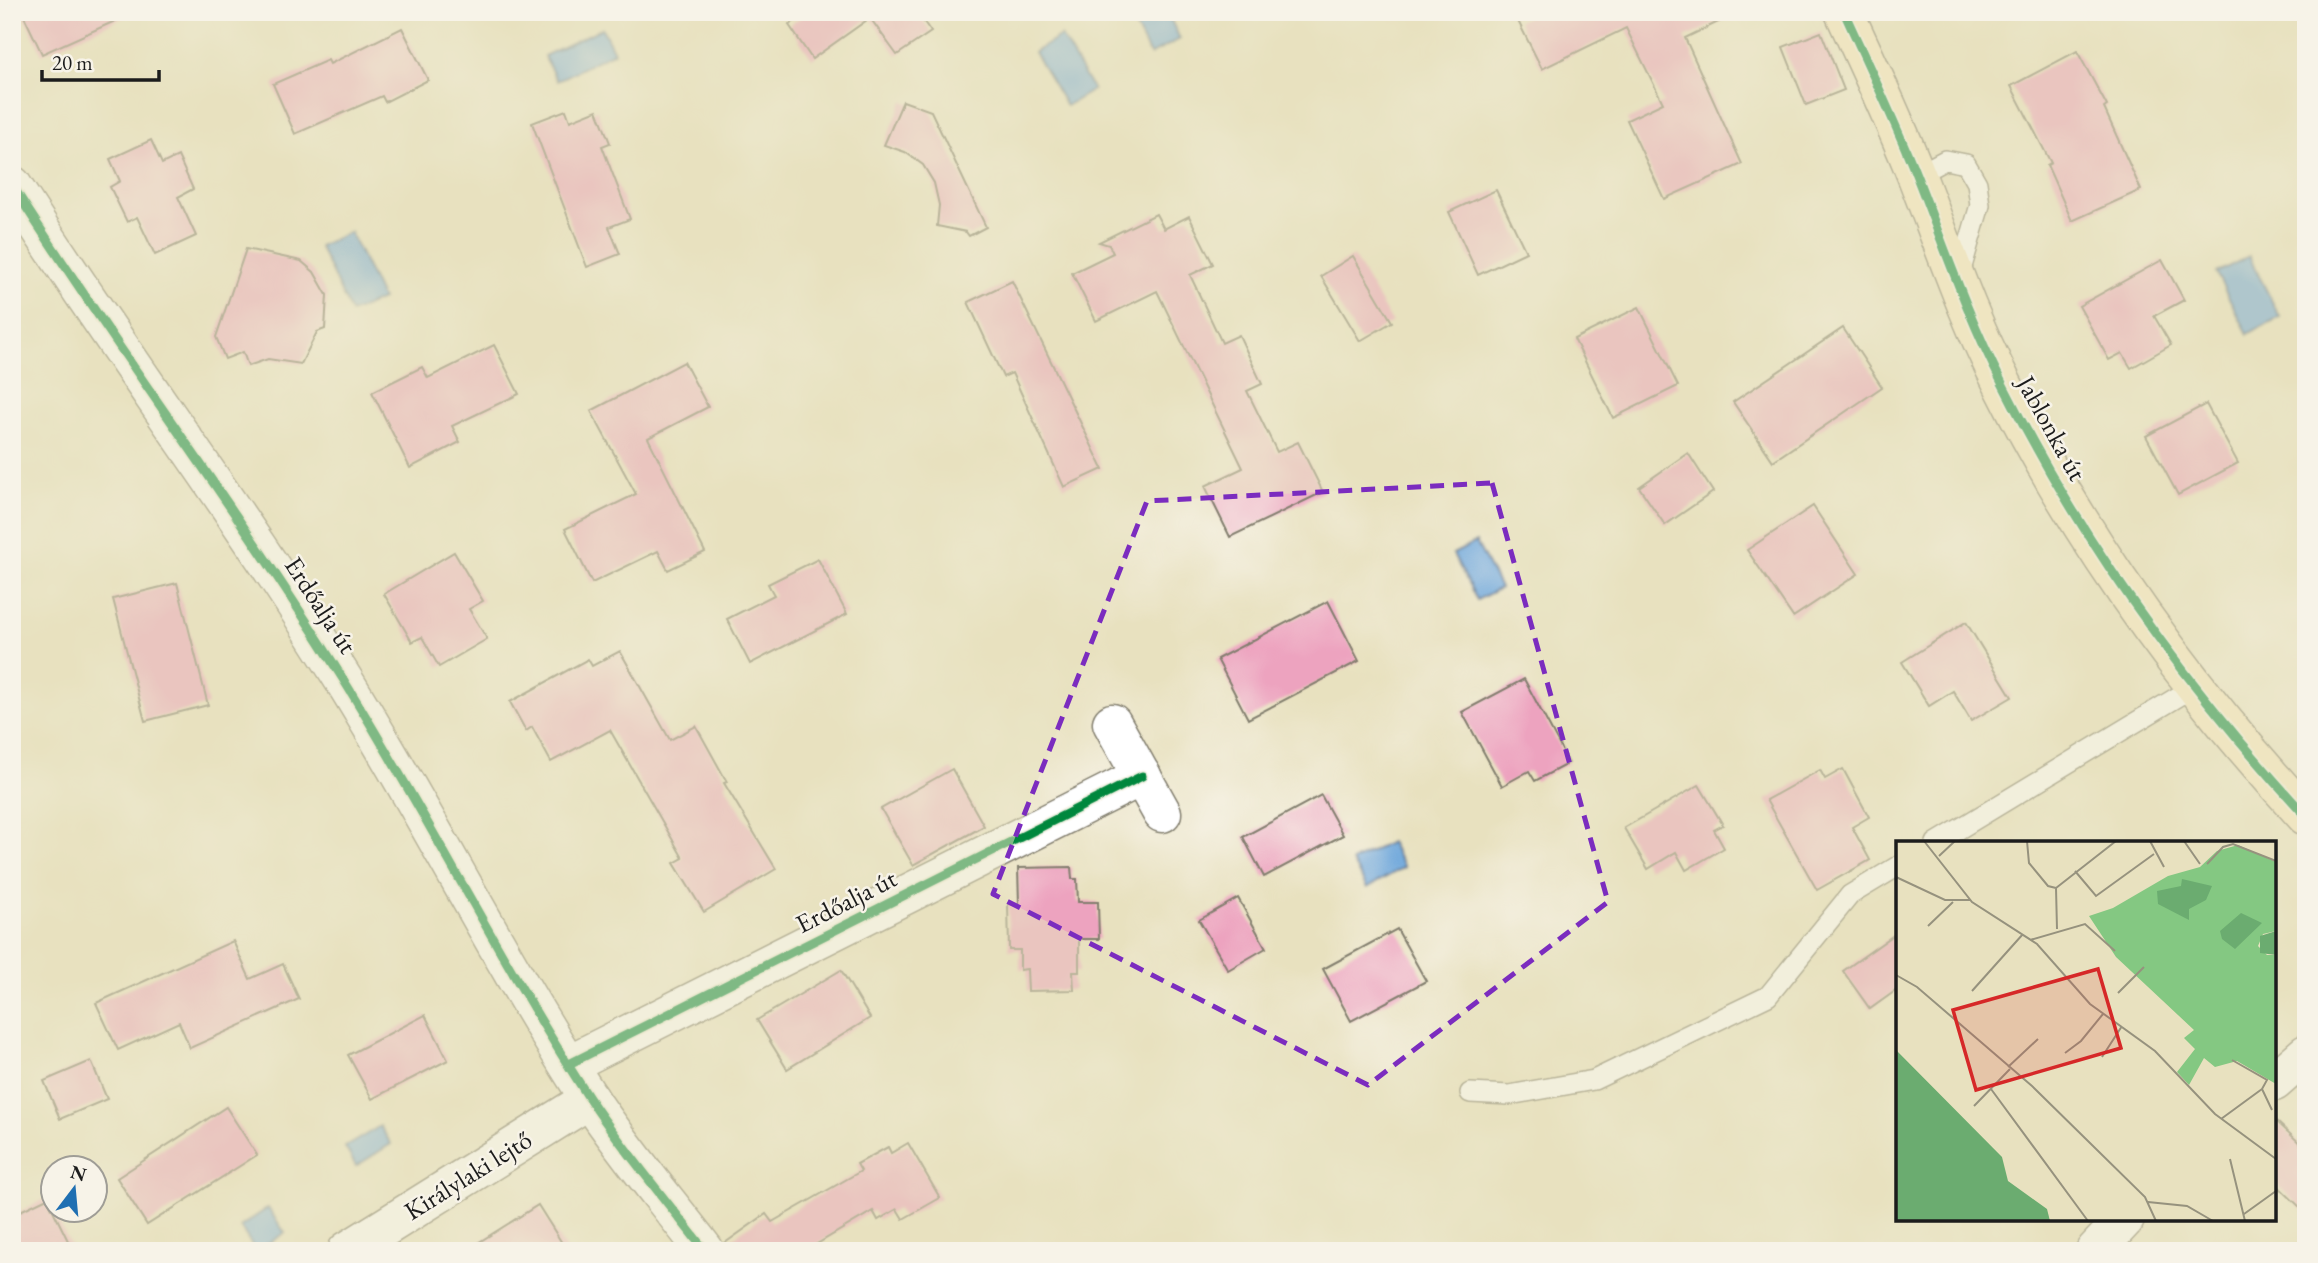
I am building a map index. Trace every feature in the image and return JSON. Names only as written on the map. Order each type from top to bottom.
[{"type":"street","name":"Jablonka út","points":[[1844,12],[1917,175],[2001,382],[2054,478],[2125,589],[2194,687],[2306,816]]},
{"type":"street","name":"Erdőalja út","points":[[12,185],[128,360],[266,558],[337,670],[497,948],[590,1099],[705,1251]]},
{"type":"street","points":[[1112,723],[1163,813]]},
{"type":"street","name":"Erdőalja út","points":[[569,1064],[1142,776]]},
{"type":"street","points":[[2276,1080],[2306,1054]]},
{"type":"street","name":"Királylaki lejtő","points":[[346,1251],[590,1099]]},
{"type":"street","points":[[2095,1251],[2122,1221]]},
{"type":"lane","points":[[1917,175],[1945,160],[1966,164],[1978,183],[1980,205],[1958,281]]},
{"type":"lane","points":[[1939,841],[2194,687]]},
{"type":"lane","points":[[1470,1093],[1509,1095],[1594,1080],[1768,996],[1850,895],[1896,867]]},
{"type":"highlighted area","points":[[1492,483],[1608,902],[1368,1085],[993,894],[1147,501]]},
{"type":"water","points":[[1128,12],[1167,12],[1180,39],[1150,55]]},
{"type":"water","points":[[602,28],[614,52],[557,81],[544,56]]},
{"type":"water","points":[[1061,36],[1093,90],[1066,106],[1034,52]]},
{"type":"water","points":[[350,232],[382,299],[351,313],[319,246]]},
{"type":"water","points":[[2249,256],[2280,317],[2248,334],[2216,273]]},
{"type":"water","points":[[1476,542],[1500,588],[1477,600],[1453,554]]},
{"type":"water","points":[[1390,842],[1404,867],[1367,888],[1352,862]]},
{"type":"water","points":[[380,1126],[391,1144],[356,1166],[345,1147]]},
{"type":"water","points":[[268,1208],[285,1233],[256,1251],[240,1227]]},
{"type":"building","points":[[22,12],[135,12],[42,54]]},
{"type":"building","points":[[808,12],[917,12],[931,32],[897,55],[870,18],[812,59],[789,25]]},
{"type":"building","points":[[1537,12],[1739,12],[1685,38],[1742,164],[1664,199],[1627,120],[1663,103],[1626,28],[1542,69],[1518,21]]},
{"type":"building","points":[[402,28],[428,80],[385,102],[382,96],[295,134],[273,84],[328,60],[330,64]]},
{"type":"building","points":[[1821,32],[1844,90],[1806,105],[1783,47]]},
{"type":"building","points":[[2077,51],[2107,106],[2104,108],[2141,190],[2072,221],[2047,165],[2051,163],[2011,86]]},
{"type":"building","points":[[903,101],[931,111],[986,227],[969,236],[966,232],[937,226],[939,205],[934,183],[923,165],[905,152],[884,145]]},
{"type":"building","points":[[566,110],[570,121],[597,110],[610,143],[602,146],[630,219],[609,227],[620,254],[587,267],[532,123]]},
{"type":"building","points":[[151,140],[162,164],[178,156],[193,189],[178,197],[196,236],[155,255],[137,217],[127,222],[110,187],[120,181],[110,159]]},
{"type":"building","points":[[1496,190],[1526,252],[1478,275],[1449,212]]},
{"type":"building","points":[[1156,214],[1164,229],[1189,216],[1213,264],[1190,275],[1222,343],[1239,335],[1262,384],[1247,391],[1277,452],[1298,442],[1323,492],[1230,537],[1205,486],[1243,468],[1157,291],[1096,321],[1072,273],[1113,253],[1109,245],[1099,242]]},
{"type":"building","points":[[246,249],[301,261],[314,272],[327,295],[325,329],[317,332],[301,364],[268,359],[248,366],[243,352],[225,359],[216,337]]},
{"type":"building","points":[[1353,256],[1392,322],[1360,341],[1321,276]]},
{"type":"building","points":[[2162,260],[2184,300],[2154,316],[2171,345],[2131,368],[2122,353],[2109,360],[2079,306]]},
{"type":"building","points":[[1012,281],[1103,469],[1064,487],[1012,373],[1003,377],[968,302]]},
{"type":"building","points":[[1639,307],[1678,386],[1613,418],[1574,339]]},
{"type":"building","points":[[1843,328],[1882,387],[1773,461],[1733,402]]},
{"type":"building","points":[[494,345],[519,394],[452,426],[460,442],[410,468],[372,392],[422,367],[428,378]]},
{"type":"building","points":[[684,362],[708,407],[648,438],[705,552],[668,570],[658,551],[592,583],[565,529],[636,494],[591,411]]},
{"type":"building","points":[[2206,404],[2238,463],[2178,495],[2146,436]]},
{"type":"building","points":[[1688,453],[1713,492],[1665,525],[1639,487]]},
{"type":"building","points":[[1813,506],[1858,574],[1793,617],[1747,550]]},
{"type":"building","points":[[454,552],[483,601],[469,609],[487,639],[439,667],[422,637],[412,642],[384,594]]},
{"type":"building","points":[[818,559],[847,614],[750,664],[727,619],[774,595],[768,584]]},
{"type":"building","points":[[177,583],[208,705],[145,721],[113,599]]},
{"type":"building","points":[[1328,601],[1359,661],[1248,719],[1217,659]]},
{"type":"building","points":[[1966,622],[2012,697],[1971,721],[1953,691],[1929,706],[1902,662]]},
{"type":"building","points":[[620,651],[670,740],[696,726],[727,782],[724,783],[776,869],[704,912],[674,863],[683,858],[610,730],[551,762],[532,727],[526,731],[510,702],[588,659],[592,666]]},
{"type":"building","points":[[1524,679],[1569,763],[1535,781],[1529,771],[1502,786],[1462,712]]},
{"type":"building","points":[[952,769],[984,826],[913,865],[881,809]]},
{"type":"building","points":[[1843,769],[1869,817],[1852,827],[1870,860],[1817,890],[1766,800],[1820,770],[1825,779]]},
{"type":"building","points":[[1699,785],[1723,825],[1714,830],[1724,848],[1686,870],[1676,852],[1648,869],[1624,828]]},
{"type":"building","points":[[1321,795],[1343,835],[1264,877],[1243,837]]},
{"type":"building","points":[[1071,867],[1072,879],[1077,879],[1078,902],[1098,902],[1099,939],[1079,939],[1079,972],[1073,972],[1074,990],[1028,991],[1027,969],[1020,970],[1020,950],[1009,950],[1008,904],[1019,904],[1018,868]]},
{"type":"building","points":[[1238,898],[1266,948],[1228,970],[1199,920]]},
{"type":"building","points":[[1397,929],[1426,981],[1351,1021],[1323,969]]},
{"type":"building","points":[[1896,933],[1896,990],[1870,1009],[1843,971]]},
{"type":"building","points":[[233,941],[250,979],[283,964],[299,999],[190,1048],[179,1022],[118,1050],[96,1003]]},
{"type":"building","points":[[841,970],[870,1018],[787,1069],[757,1020]]},
{"type":"building","points":[[425,1015],[448,1060],[372,1099],[348,1055]]},
{"type":"building","points":[[91,1061],[107,1099],[60,1119],[44,1081]]},
{"type":"building","points":[[226,1107],[257,1155],[147,1225],[117,1178]]},
{"type":"building","points":[[2276,1121],[2306,1149],[2306,1213],[2276,1184]]},
{"type":"building","points":[[908,1143],[940,1198],[903,1219],[897,1209],[878,1220],[873,1211],[805,1251],[726,1251],[725,1243],[766,1214],[772,1222],[861,1171],[857,1164],[888,1147],[891,1153]]},
{"type":"building","points":[[38,1202],[38,1224],[60,1224],[73,1251],[12,1251],[12,1215]]},
{"type":"building","points":[[538,1205],[567,1251],[465,1251]]},
{"type":"cycle path","points":[[1844,12],[1909,156],[1978,333],[2033,442],[2102,555],[2178,664],[2219,716],[2306,816]]},
{"type":"cycle path","points":[[12,185],[262,554],[343,679],[525,994],[602,1118],[705,1251]]},
{"type":"cycle path","points":[[569,1064],[1142,776]]}]
